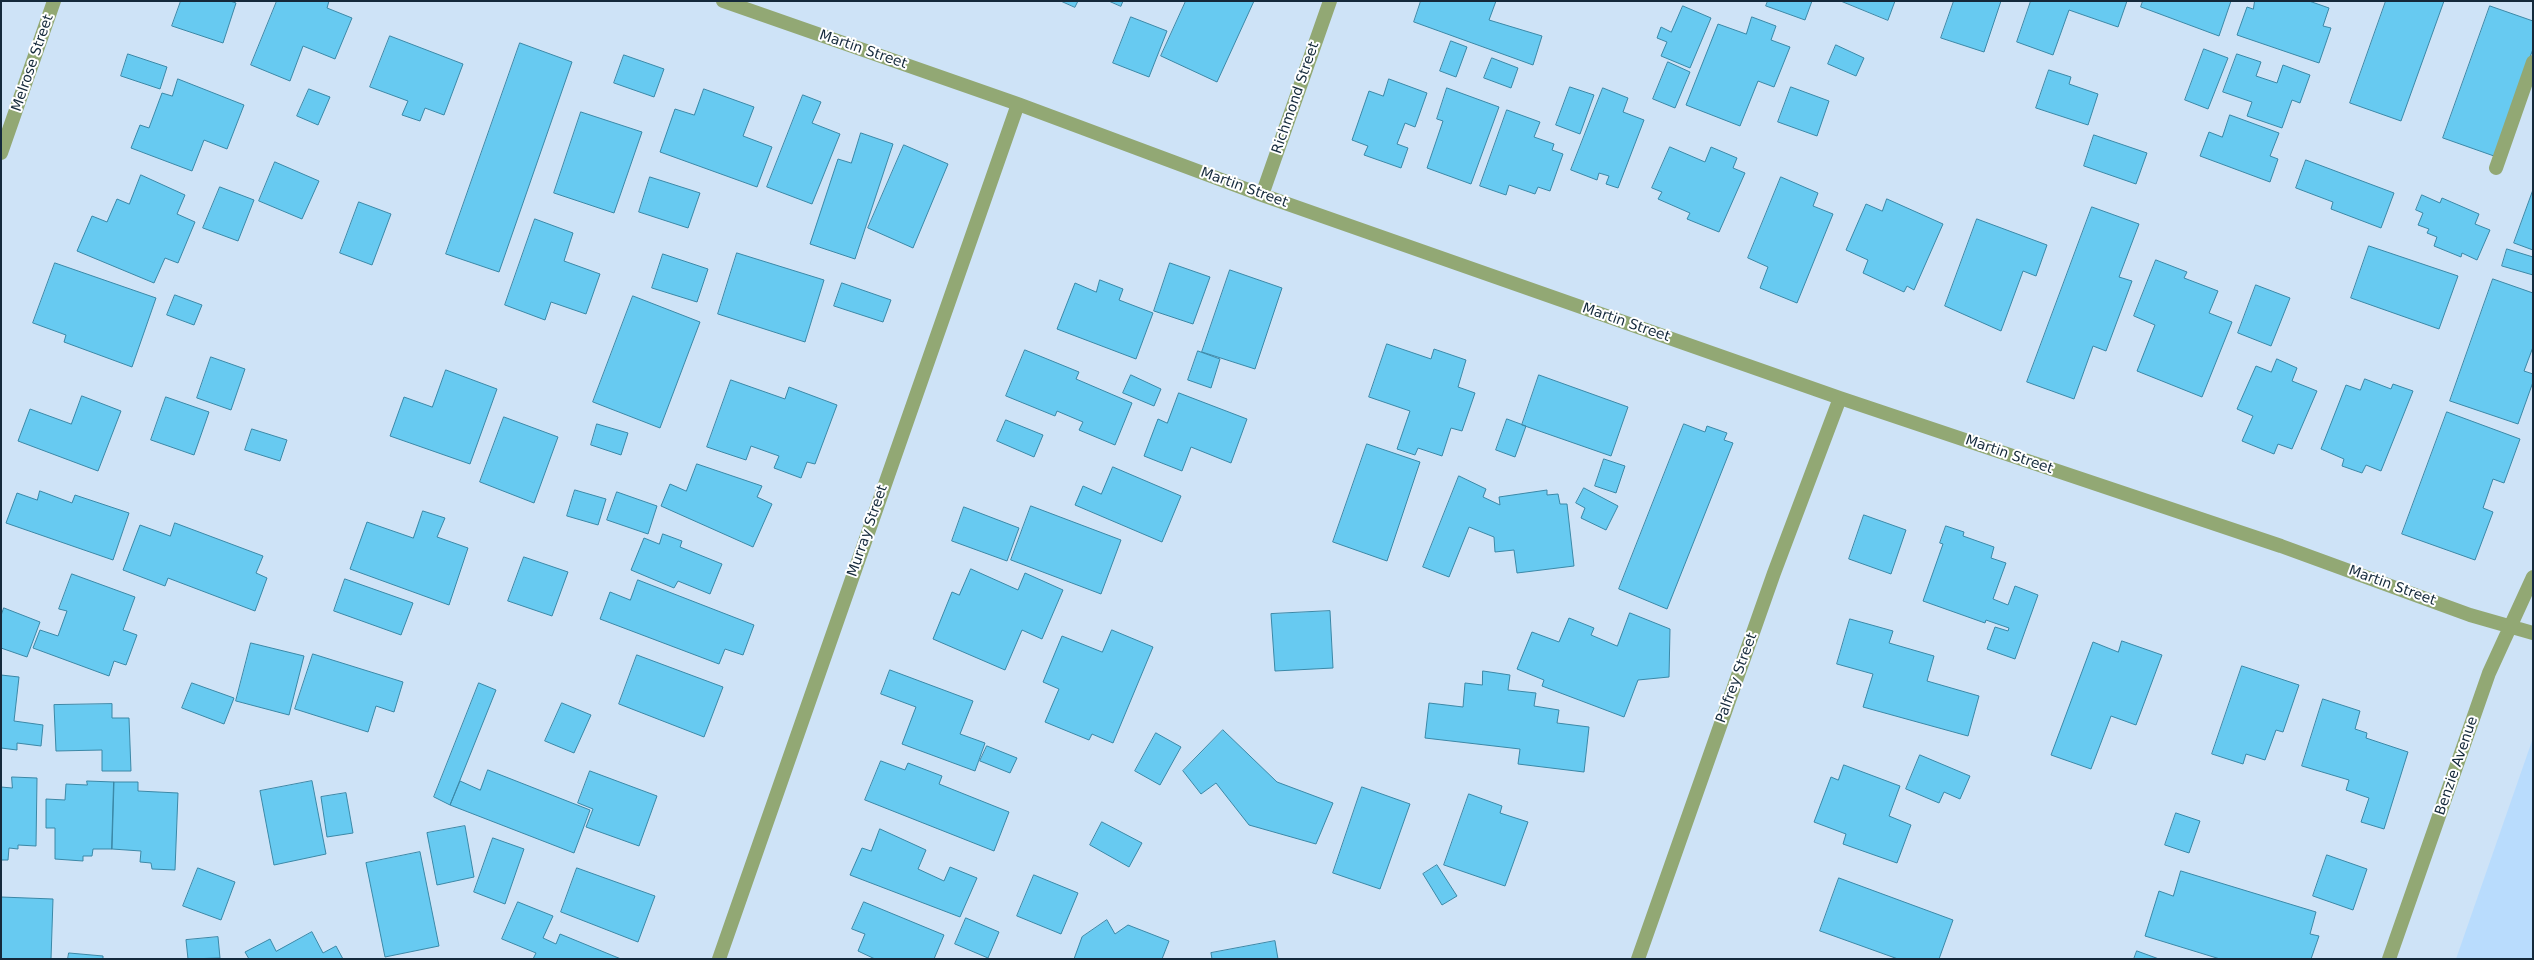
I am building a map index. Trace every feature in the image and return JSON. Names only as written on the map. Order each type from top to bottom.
[{"type":"street","name":"Melrose Street","points":[[1,153],[54,1]]},
{"type":"street","name":"Martin Street","points":[[723,1],[1018,104],[1262,195],[1840,398],[2281,546],[2470,614],[2533,633]]},
{"type":"street","name":"Richmond Street","points":[[1262,195],[1330,1]]},
{"type":"street","points":[[2496,168],[2533,62]]},
{"type":"street","name":"Murray Street","points":[[719,959],[1018,104]]},
{"type":"street","name":"Palfrey Street","points":[[1638,959],[1774,573],[1840,398]]},
{"type":"street","name":"Benzie Avenue","points":[[2389,959],[2489,673],[2533,577]]},
{"type":"shaded area","points":[[2533,738],[2533,959],[2456,959]]},
{"type":"building","points":[[181,1],[230,1],[236,3],[223,43],[172,26]]},
{"type":"building","points":[[277,1],[329,1],[327,8],[352,18],[335,59],[303,46],[290,81],[251,65]]},
{"type":"building","points":[[1061,1],[1078,1],[1075,7]]},
{"type":"building","points":[[1109,1],[1123,1],[1121,6]]},
{"type":"building","points":[[1186,1],[1254,1],[1217,82],[1161,56]]},
{"type":"building","points":[[1421,1],[1496,1],[1489,20],[1542,36],[1533,65],[1414,22]]},
{"type":"building","points":[[1768,1],[1812,1],[1805,20],[1766,6]]},
{"type":"building","points":[[1841,1],[1895,1],[1888,20]]},
{"type":"building","points":[[1954,1],[2001,1],[1984,52],[1941,38]]},
{"type":"building","points":[[2031,1],[2127,1],[2118,27],[2069,10],[2053,55],[2017,42]]},
{"type":"building","points":[[2143,1],[2231,1],[2219,36],[2141,7]]},
{"type":"building","points":[[2255,1],[2309,1],[2329,8],[2323,26],[2331,28],[2319,63],[2237,35],[2247,7],[2253,9]]},
{"type":"building","points":[[2386,1],[2444,1],[2401,121],[2350,103]]},
{"type":"building","points":[[1683,6],[1711,18],[1690,68],[1661,56],[1667,42],[1657,38],[1661,27],[1671,32]]},
{"type":"building","points":[[2490,6],[2533,21],[2533,49],[2494,156],[2443,138]]},
{"type":"building","points":[[1131,17],[1167,31],[1149,77],[1113,63]]},
{"type":"building","points":[[1752,17],[1776,26],[1771,40],[1790,47],[1774,87],[1758,81],[1740,126],[1686,105],[1718,24],[1746,34]]},
{"type":"building","points":[[390,36],[463,64],[444,115],[425,108],[420,121],[402,115],[408,101],[370,87]]},
{"type":"building","points":[[1451,41],[1467,47],[1456,77],[1440,71]]},
{"type":"building","points":[[520,43],[572,62],[499,272],[446,254]]},
{"type":"building","points":[[1836,45],[1864,58],[1856,76],[1828,64]]},
{"type":"building","points":[[2204,49],[2228,58],[2208,109],[2185,100]]},
{"type":"building","points":[[128,54],[167,67],[160,89],[121,76]]},
{"type":"building","points":[[2237,54],[2261,62],[2256,76],[2277,83],[2283,65],[2310,75],[2300,103],[2292,100],[2282,128],[2247,116],[2252,102],[2223,92]]},
{"type":"building","points":[[624,55],[664,69],[654,97],[614,83]]},
{"type":"building","points":[[1492,58],[1518,68],[1511,88],[1484,78]]},
{"type":"building","points":[[1668,62],[1690,72],[1675,108],[1653,99]]},
{"type":"building","points":[[2049,70],[2071,77],[2069,84],[2098,94],[2088,125],[2036,108]]},
{"type":"building","points":[[178,79],[244,105],[227,149],[204,140],[192,171],[131,148],[140,125],[149,128],[162,93],[172,96]]},
{"type":"building","points":[[1389,79],[1427,93],[1415,127],[1405,123],[1397,144],[1408,148],[1401,168],[1364,155],[1368,146],[1352,140],[1369,91],[1383,96]]},
{"type":"building","points":[[1570,87],[1594,95],[1580,134],[1556,125]]},
{"type":"building","points":[[1791,87],[1829,101],[1817,136],[1778,122]]},
{"type":"building","points":[[1447,88],[1499,107],[1471,184],[1427,168],[1443,121],[1437,119]]},
{"type":"building","points":[[1603,88],[1628,98],[1623,112],[1644,120],[1618,188],[1606,184],[1609,176],[1599,173],[1597,180],[1571,170]]},
{"type":"building","points":[[309,89],[330,97],[318,125],[297,116]]},
{"type":"building","points":[[704,89],[754,107],[743,136],[772,147],[757,187],[660,152],[675,109],[694,115]]},
{"type":"building","points":[[803,95],[821,102],[812,123],[840,134],[812,204],[767,187]]},
{"type":"building","points":[[1507,110],[1540,122],[1534,137],[1554,144],[1552,150],[1563,154],[1550,191],[1538,187],[1535,194],[1509,185],[1506,195],[1480,186]]},
{"type":"building","points":[[581,112],[642,132],[614,213],[554,193]]},
{"type":"building","points":[[2230,115],[2279,133],[2270,156],[2278,159],[2270,182],[2200,156],[2209,132],[2222,137]]},
{"type":"building","points":[[861,133],[893,144],[855,259],[810,244],[838,159],[851,163]]},
{"type":"building","points":[[2094,135],[2147,153],[2136,184],[2084,166]]},
{"type":"building","points":[[904,145],[948,164],[913,248],[868,228]]},
{"type":"building","points":[[1670,147],[1705,162],[1711,147],[1737,158],[1733,168],[1745,173],[1719,232],[1687,219],[1690,213],[1658,199],[1662,192],[1652,188]]},
{"type":"building","points":[[2306,160],[2394,193],[2381,228],[2331,209],[2333,202],[2296,188]]},
{"type":"building","points":[[275,162],[319,181],[302,219],[259,201]]},
{"type":"building","points":[[141,175],[185,195],[177,214],[195,222],[178,263],[165,258],[154,283],[77,251],[92,216],[107,222],[117,199],[129,204]]},
{"type":"building","points":[[650,177],[700,193],[688,228],[639,212]]},
{"type":"building","points":[[1781,177],[1818,193],[1813,206],[1833,214],[1797,303],[1760,288],[1768,267],[1748,258]]},
{"type":"building","points":[[220,187],[254,200],[238,241],[203,228]]},
{"type":"building","points":[[2533,190],[2533,250],[2514,243]]},
{"type":"building","points":[[2422,195],[2440,203],[2442,198],[2479,214],[2475,224],[2490,230],[2477,260],[2462,253],[2461,257],[2434,246],[2437,237],[2427,233],[2429,229],[2418,225],[2423,213],[2416,210]]},
{"type":"building","points":[[1887,199],[1943,224],[1914,290],[1907,286],[1904,292],[1863,273],[1868,260],[1846,250],[1866,204],[1882,211]]},
{"type":"building","points":[[359,202],[391,214],[372,265],[340,253]]},
{"type":"building","points":[[2092,207],[2139,224],[2119,277],[2132,281],[2106,351],[2093,346],[2074,399],[2027,382]]},
{"type":"building","points":[[535,219],[573,233],[564,261],[600,274],[586,314],[551,302],[545,320],[505,305]]},
{"type":"building","points":[[1977,219],[2047,245],[2036,276],[2023,271],[2001,331],[1945,306]]},
{"type":"building","points":[[2369,246],[2458,276],[2439,329],[2351,298]]},
{"type":"building","points":[[2507,249],[2533,257],[2533,275],[2502,266]]},
{"type":"building","points":[[737,253],[824,280],[805,342],[718,314]]},
{"type":"building","points":[[663,254],[708,269],[697,302],[652,288]]},
{"type":"building","points":[[2156,260],[2187,272],[2184,278],[2218,291],[2209,313],[2232,322],[2202,397],[2137,371],[2155,325],[2134,316]]},
{"type":"building","points":[[55,263],[156,298],[132,367],[64,342],[66,335],[33,323]]},
{"type":"building","points":[[1170,263],[1210,277],[1193,324],[1154,311]]},
{"type":"building","points":[[1230,270],[1282,288],[1255,369],[1202,352]]},
{"type":"building","points":[[2493,279],[2533,293],[2533,347],[2524,371],[2533,374],[2533,382],[2518,424],[2450,401]]},
{"type":"building","points":[[1100,280],[1123,289],[1119,300],[1153,313],[1136,359],[1057,329],[1075,283],[1096,292]]},
{"type":"building","points":[[842,283],[891,300],[883,322],[834,306]]},
{"type":"building","points":[[2256,285],[2290,298],[2271,346],[2238,333]]},
{"type":"building","points":[[175,295],[202,305],[194,325],[167,315]]},
{"type":"building","points":[[633,296],[700,322],[660,428],[593,402]]},
{"type":"building","points":[[1387,344],[1431,359],[1434,349],[1466,360],[1458,387],[1475,393],[1462,431],[1451,428],[1442,456],[1418,448],[1415,455],[1397,449],[1410,411],[1369,397]]},
{"type":"building","points":[[1025,350],[1079,372],[1076,379],[1132,403],[1115,445],[1079,430],[1083,422],[1057,411],[1055,416],[1006,396]]},
{"type":"building","points":[[1198,351],[1220,359],[1211,388],[1188,380]]},
{"type":"building","points":[[211,357],[245,369],[231,410],[197,398]]},
{"type":"building","points":[[2277,359],[2297,368],[2292,381],[2317,391],[2292,449],[2278,444],[2274,454],[2242,441],[2253,416],[2237,409],[2256,366],[2271,372]]},
{"type":"building","points":[[446,370],[497,389],[470,464],[390,436],[404,397],[432,407]]},
{"type":"building","points":[[1131,375],[1161,389],[1154,406],[1123,393]]},
{"type":"building","points":[[1539,375],[1628,407],[1611,456],[1522,425]]},
{"type":"building","points":[[2365,379],[2391,389],[2393,384],[2413,391],[2381,471],[2366,465],[2362,473],[2342,466],[2344,459],[2321,449],[2346,385],[2360,390]]},
{"type":"building","points":[[731,380],[785,399],[789,387],[837,405],[815,464],[807,462],[801,478],[774,468],[779,456],[751,446],[746,460],[707,447]]},
{"type":"building","points":[[1179,393],[1247,419],[1231,463],[1191,447],[1182,471],[1144,456],[1158,419],[1167,423]]},
{"type":"building","points":[[82,396],[121,411],[98,471],[18,441],[30,409],[71,424]]},
{"type":"building","points":[[166,397],[209,412],[194,455],[151,440]]},
{"type":"building","points":[[2447,412],[2520,439],[2504,483],[2493,479],[2483,508],[2493,512],[2475,560],[2402,534]]},
{"type":"building","points":[[504,417],[558,437],[534,503],[480,482]]},
{"type":"building","points":[[1507,419],[1526,426],[1515,457],[1496,450]]},
{"type":"building","points":[[1006,420],[1043,435],[1034,457],[997,441]]},
{"type":"building","points":[[597,424],[628,433],[621,455],[591,445]]},
{"type":"building","points":[[1684,424],[1705,432],[1707,426],[1727,433],[1724,440],[1733,443],[1667,609],[1619,589]]},
{"type":"building","points":[[252,429],[287,440],[280,461],[245,450]]},
{"type":"building","points":[[1367,444],[1420,462],[1387,561],[1333,542]]},
{"type":"building","points":[[1604,459],[1625,466],[1616,493],[1595,486]]},
{"type":"building","points":[[697,464],[762,486],[757,497],[772,504],[753,547],[661,506],[670,484],[686,491]]},
{"type":"building","points":[[1113,467],[1181,496],[1162,542],[1075,505],[1083,486],[1101,494]]},
{"type":"building","points":[[1459,476],[1486,489],[1483,497],[1500,505],[1499,497],[1547,490],[1547,495],[1558,494],[1560,504],[1567,504],[1574,566],[1517,573],[1514,550],[1495,552],[1494,537],[1469,527],[1449,577],[1423,567]]},
{"type":"building","points":[[1584,488],[1618,506],[1606,530],[1581,518],[1585,508],[1576,503]]},
{"type":"building","points":[[575,490],[606,499],[598,525],[567,516]]},
{"type":"building","points":[[40,491],[72,503],[75,495],[129,513],[113,560],[6,523],[17,493],[37,500]]},
{"type":"building","points":[[617,492],[657,506],[648,534],[607,520]]},
{"type":"building","points":[[1031,506],[1121,540],[1101,594],[1011,560]]},
{"type":"building","points":[[964,507],[1019,528],[1007,561],[952,541]]},
{"type":"building","points":[[423,511],[445,518],[437,537],[468,548],[449,605],[350,569],[367,522],[413,538]]},
{"type":"building","points":[[1864,515],[1906,530],[1891,574],[1849,559]]},
{"type":"building","points":[[175,523],[263,556],[256,573],[267,578],[255,611],[168,578],[165,586],[123,570],[140,525],[170,536]]},
{"type":"building","points":[[1946,526],[1964,532],[1963,536],[1994,547],[1991,558],[2006,563],[1993,599],[2008,605],[2015,586],[2038,595],[2015,659],[1987,649],[1995,627],[2008,631],[2009,628],[1986,620],[1985,623],[1923,601],[1943,544],[1940,543]]},
{"type":"building","points":[[663,534],[682,541],[680,547],[722,564],[710,594],[678,581],[674,588],[631,570],[644,538],[659,544]]},
{"type":"building","points":[[524,557],[568,572],[552,616],[508,601]]},
{"type":"building","points":[[971,569],[1018,590],[1025,573],[1063,590],[1042,639],[1022,630],[1005,670],[933,639],[952,592],[959,595]]},
{"type":"building","points":[[72,574],[135,597],[123,630],[137,635],[126,665],[114,661],[109,676],[33,648],[40,630],[58,636],[67,611],[59,609]]},
{"type":"building","points":[[345,579],[413,603],[401,635],[334,611]]},
{"type":"building","points":[[638,580],[754,625],[743,655],[725,649],[719,664],[600,619],[610,592],[630,600]]},
{"type":"building","points":[[4,608],[40,622],[27,657],[1,648],[1,616]]},
{"type":"building","points":[[1330,611],[1333,668],[1275,671],[1271,614]]},
{"type":"building","points":[[1630,613],[1670,629],[1669,677],[1638,680],[1624,717],[1542,686],[1544,680],[1517,669],[1532,632],[1559,642],[1569,618],[1594,628],[1591,635],[1617,646]]},
{"type":"building","points":[[1850,619],[1893,631],[1889,643],[1934,656],[1927,681],[1979,696],[1968,736],[1863,707],[1873,674],[1837,664]]},
{"type":"building","points":[[1112,630],[1153,647],[1113,743],[1092,734],[1089,740],[1045,722],[1059,689],[1043,682],[1062,636],[1102,652]]},
{"type":"building","points":[[2122,641],[2162,655],[2136,725],[2111,716],[2091,769],[2051,755],[2093,642],[2118,652]]},
{"type":"building","points":[[251,643],[304,656],[289,715],[236,701]]},
{"type":"building","points":[[313,654],[403,682],[394,712],[376,706],[368,732],[295,709]]},
{"type":"building","points":[[637,655],[723,687],[704,737],[619,704]]},
{"type":"building","points":[[2242,666],[2299,685],[2283,732],[2276,730],[2265,760],[2246,754],[2243,764],[2212,754]]},
{"type":"building","points":[[890,670],[973,701],[960,734],[985,743],[975,771],[902,744],[916,707],[881,694]]},
{"type":"building","points":[[1483,671],[1510,675],[1508,690],[1536,693],[1534,706],[1559,710],[1557,723],[1589,727],[1584,772],[1518,764],[1520,749],[1425,738],[1429,703],[1463,707],[1465,683],[1482,685]]},
{"type":"building","points":[[1,675],[19,677],[14,721],[43,725],[41,746],[17,743],[17,750],[1,748]]},
{"type":"building","points":[[192,683],[234,698],[224,724],[182,708]]},
{"type":"building","points":[[479,683],[496,690],[450,805],[434,797]]},
{"type":"building","points":[[2323,699],[2360,711],[2355,729],[2367,733],[2366,738],[2408,752],[2384,829],[2361,822],[2369,798],[2346,790],[2349,780],[2302,766]]},
{"type":"building","points":[[562,703],[591,715],[574,753],[545,741]]},
{"type":"building","points":[[112,704],[112,718],[129,718],[131,771],[102,771],[102,750],[56,751],[54,705]]},
{"type":"building","points":[[1223,730],[1277,782],[1333,803],[1316,844],[1249,825],[1216,783],[1201,794],[1183,771]]},
{"type":"building","points":[[1156,733],[1181,747],[1160,785],[1135,771]]},
{"type":"building","points":[[987,746],[1017,758],[1010,773],[980,761]]},
{"type":"building","points":[[1920,755],[1970,776],[1960,799],[1944,792],[1939,803],[1906,789]]},
{"type":"building","points":[[881,761],[905,770],[908,763],[942,776],[939,784],[1009,812],[994,851],[865,800]]},
{"type":"building","points":[[1844,765],[1900,786],[1889,816],[1911,825],[1897,863],[1843,844],[1846,834],[1814,822],[1831,777],[1838,780]]},
{"type":"building","points":[[488,770],[590,810],[574,853],[450,805],[460,781],[480,790]]},
{"type":"building","points":[[590,771],[657,796],[639,846],[586,827],[593,809],[578,803]]},
{"type":"building","points":[[12,777],[37,778],[36,846],[18,845],[18,849],[9,848],[8,860],[1,860],[1,787],[12,788]]},
{"type":"building","points":[[87,781],[114,782],[112,849],[93,849],[92,856],[83,856],[83,861],[55,859],[55,828],[46,828],[46,799],[65,800],[66,784],[87,785]]},
{"type":"building","points":[[312,781],[326,854],[274,865],[260,791]]},
{"type":"building","points":[[114,782],[138,782],[138,791],[178,793],[175,870],[152,869],[151,863],[140,862],[141,851],[112,849]]},
{"type":"building","points":[[1362,787],[1410,804],[1380,889],[1333,873]]},
{"type":"building","points":[[346,793],[353,833],[327,837],[321,797]]},
{"type":"building","points":[[1469,794],[1502,806],[1500,813],[1528,822],[1505,886],[1444,865]]},
{"type":"building","points":[[2176,813],[2200,821],[2189,853],[2165,845]]},
{"type":"building","points":[[1102,822],[1142,843],[1129,867],[1090,845]]},
{"type":"building","points":[[465,826],[474,877],[437,885],[427,833]]},
{"type":"building","points":[[880,829],[926,850],[918,869],[944,881],[950,867],[977,878],[960,917],[850,875],[862,848],[871,851]]},
{"type":"building","points":[[493,838],[524,849],[505,904],[474,892]]},
{"type":"building","points":[[420,852],[439,946],[385,957],[366,863]]},
{"type":"building","points":[[2327,855],[2367,869],[2353,910],[2313,896]]},
{"type":"building","points":[[1437,865],[1457,896],[1442,905],[1423,874]]},
{"type":"building","points":[[198,868],[235,882],[221,920],[183,906]]},
{"type":"building","points":[[577,868],[655,896],[638,942],[561,912]]},
{"type":"building","points":[[2181,871],[2316,912],[2310,934],[2319,936],[2311,959],[2220,959],[2145,936],[2159,891],[2173,896]]},
{"type":"building","points":[[1034,875],[1078,893],[1061,934],[1017,916]]},
{"type":"building","points":[[1839,878],[1953,920],[1939,959],[1898,959],[1820,931]]},
{"type":"building","points":[[1,897],[53,899],[51,959],[1,959]]},
{"type":"building","points":[[518,902],[553,916],[543,938],[556,944],[560,934],[621,959],[533,959],[536,953],[502,939]]},
{"type":"building","points":[[864,902],[944,935],[934,959],[875,959],[858,951],[865,934],[852,929]]},
{"type":"building","points":[[966,918],[999,932],[988,958],[955,944]]},
{"type":"building","points":[[1107,920],[1115,934],[1128,925],[1169,941],[1162,959],[1074,959],[1082,937]]},
{"type":"building","points":[[312,932],[323,953],[336,946],[343,959],[249,959],[245,952],[270,939],[276,951]]},
{"type":"building","points":[[218,937],[220,958],[188,959],[186,940]]},
{"type":"building","points":[[1275,941],[1278,959],[1212,959],[1211,953]]},
{"type":"building","points":[[2137,951],[2159,959],[2134,959]]},
{"type":"building","points":[[69,953],[103,956],[103,959],[68,959]]}]
